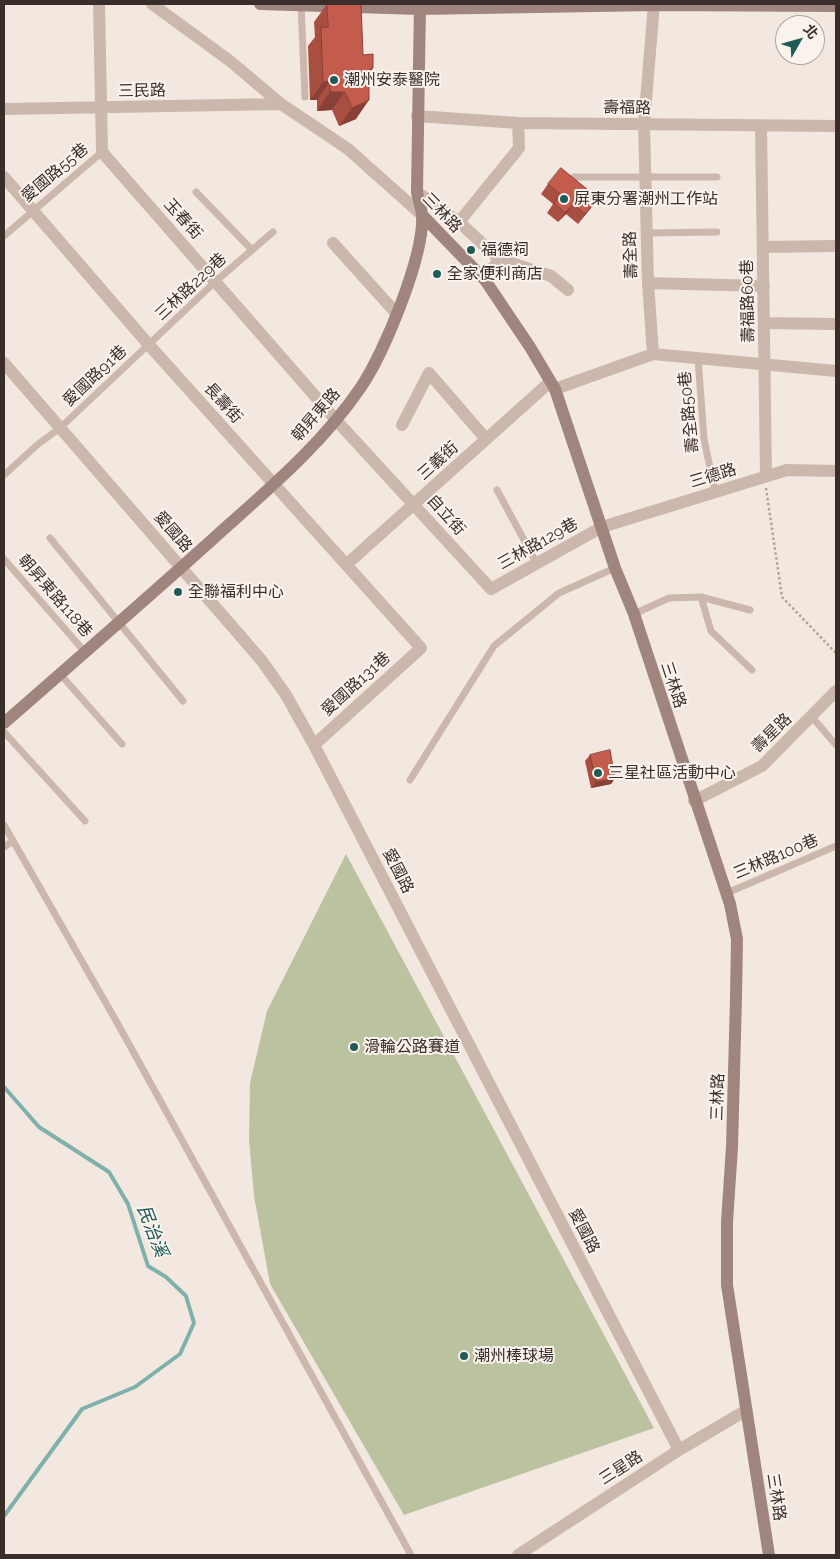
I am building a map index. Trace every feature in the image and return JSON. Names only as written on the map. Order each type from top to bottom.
[{"type":"main road","points":[[260,4],[836,6]]},
{"type":"main road","name":"朝昇東路","points":[[4,722],[118,624],[275,484],[336,420],[361,387],[375,363],[416,258],[422,215],[417,192],[420,6]]},
{"type":"main road","name":"三林路","points":[[422,215],[485,280],[530,347],[552,385],[615,568],[634,614],[694,801],[726,893],[736,939],[735,1050],[727,1222],[727,1285],[768,1555]]},
{"type":"street","points":[[99,4],[102,152]]},
{"type":"street","name":"三林路","points":[[152,4],[230,61],[281,104],[348,149],[422,215]]},
{"type":"street","name":"壽全路","points":[[653,354],[648,283],[644,124],[654,4]]},
{"type":"street","name":"三民路","points":[[4,109],[281,104]]},
{"type":"street","name":"壽福路","points":[[417,116],[518,123],[836,126]]},
{"type":"street","points":[[460,222],[519,148],[518,123]]},
{"type":"street","name":"壽福路60巷","points":[[762,126],[766,476]]},
{"type":"street","name":"玉春街","points":[[102,152],[336,420]]},
{"type":"street","name":"長壽街","points":[[4,177],[149,345],[421,648]]},
{"type":"street","points":[[417,192],[460,222],[498,260],[551,276],[568,290]]},
{"type":"street","points":[[333,243],[396,313]]},
{"type":"street","points":[[763,246],[836,246]]},
{"type":"street","points":[[485,280],[498,260]]},
{"type":"street","points":[[648,283],[764,286]]},
{"type":"street","points":[[764,323],[836,324]]},
{"type":"street","points":[[552,385],[653,354],[836,371]]},
{"type":"street","name":"愛國路","points":[[4,363],[262,661],[286,695],[314,744],[679,1450]]},
{"type":"street","points":[[402,425],[429,374],[486,439]]},
{"type":"street","name":"三義街","points":[[346,564],[486,439],[552,385]]},
{"type":"street","name":"自立街","points":[[336,420],[491,589]]},
{"type":"street","name":"三德路","points":[[602,527],[787,470],[836,471]]},
{"type":"street","name":"三林路129巷","points":[[491,589],[602,527]]},
{"type":"street","name":"愛國路131巷","points":[[314,744],[421,648]]},
{"type":"street","name":"壽星路","points":[[694,801],[762,766],[836,691]]},
{"type":"street","name":"三星路","points":[[518,1555],[679,1450],[745,1411]]},
{"type":"lane","points":[[301,4],[305,97]]},
{"type":"lane","name":"愛國路55巷","points":[[4,236],[32,210],[102,152]]},
{"type":"lane","points":[[574,177],[717,177]]},
{"type":"lane","points":[[196,192],[252,250]]},
{"type":"lane","name":"三林路229巷","points":[[149,345],[216,281],[273,232]]},
{"type":"lane","points":[[647,233],[717,232]]},
{"type":"lane","name":"愛國路91巷","points":[[4,475],[37,445],[60,428],[149,345]]},
{"type":"lane","name":"壽全路50巷","points":[[698,358],[704,439],[715,492]]},
{"type":"lane","points":[[497,490],[537,564]]},
{"type":"lane","points":[[50,538],[118,624],[183,701]]},
{"type":"lane","name":"朝昇東路118巷","points":[[4,559],[86,652]]},
{"type":"lane","points":[[410,780],[494,646],[558,593],[615,568]]},
{"type":"lane","points":[[634,614],[669,598],[701,597],[750,610]]},
{"type":"lane","points":[[701,597],[711,631],[752,670]]},
{"type":"lane","points":[[60,674],[122,744]]},
{"type":"lane","points":[[812,717],[836,745]]},
{"type":"lane","points":[[4,732],[85,821]]},
{"type":"lane","points":[[4,824],[119,1026],[411,1555]]},
{"type":"lane","points":[[4,847],[13,841]]},
{"type":"lane","name":"三林路100巷","points":[[726,893],[836,846]]},
{"type":"path","points":[[766,476],[765,496],[782,597],[836,654]]},
{"type":"green space","points":[[346,854],[654,1428],[404,1515],[270,1284],[254,1196],[249,1140],[250,1083],[267,1011]]},
{"type":"building","points":[[327,4],[361,4],[363,55],[373,54],[373,68],[369,70],[369,100],[352,108],[345,92],[330,92],[330,81],[323,82],[321,27],[328,27]]},
{"type":"building","points":[[561,168],[598,198],[585,214],[573,204],[565,213],[554,203],[561,195],[548,184]]},
{"type":"building","points":[[610,750],[615,778],[596,782],[590,755]]},
{"type":"waterway","name":"民治溪","points":[[4,1087],[39,1127],[109,1172],[128,1204],[148,1266],[166,1277],[186,1296],[194,1323],[180,1354],[135,1387],[82,1409],[4,1516]]},
{"type":"place","name":"潮州安泰醫院","points":[[334,80]]},
{"type":"place","name":"屏東分署潮州工作站","points":[[564,199]]},
{"type":"place","name":"福德祠","points":[[471,250]]},
{"type":"place","name":"全家便利商店","points":[[437,274]]},
{"type":"place","name":"全聯福利中心","points":[[178,592]]},
{"type":"place","name":"三星社區活動中心","points":[[598,773]]},
{"type":"place","name":"滑輪公路賽道","points":[[354,1047]]},
{"type":"place","name":"潮州棒球場","points":[[464,1356]]}]
